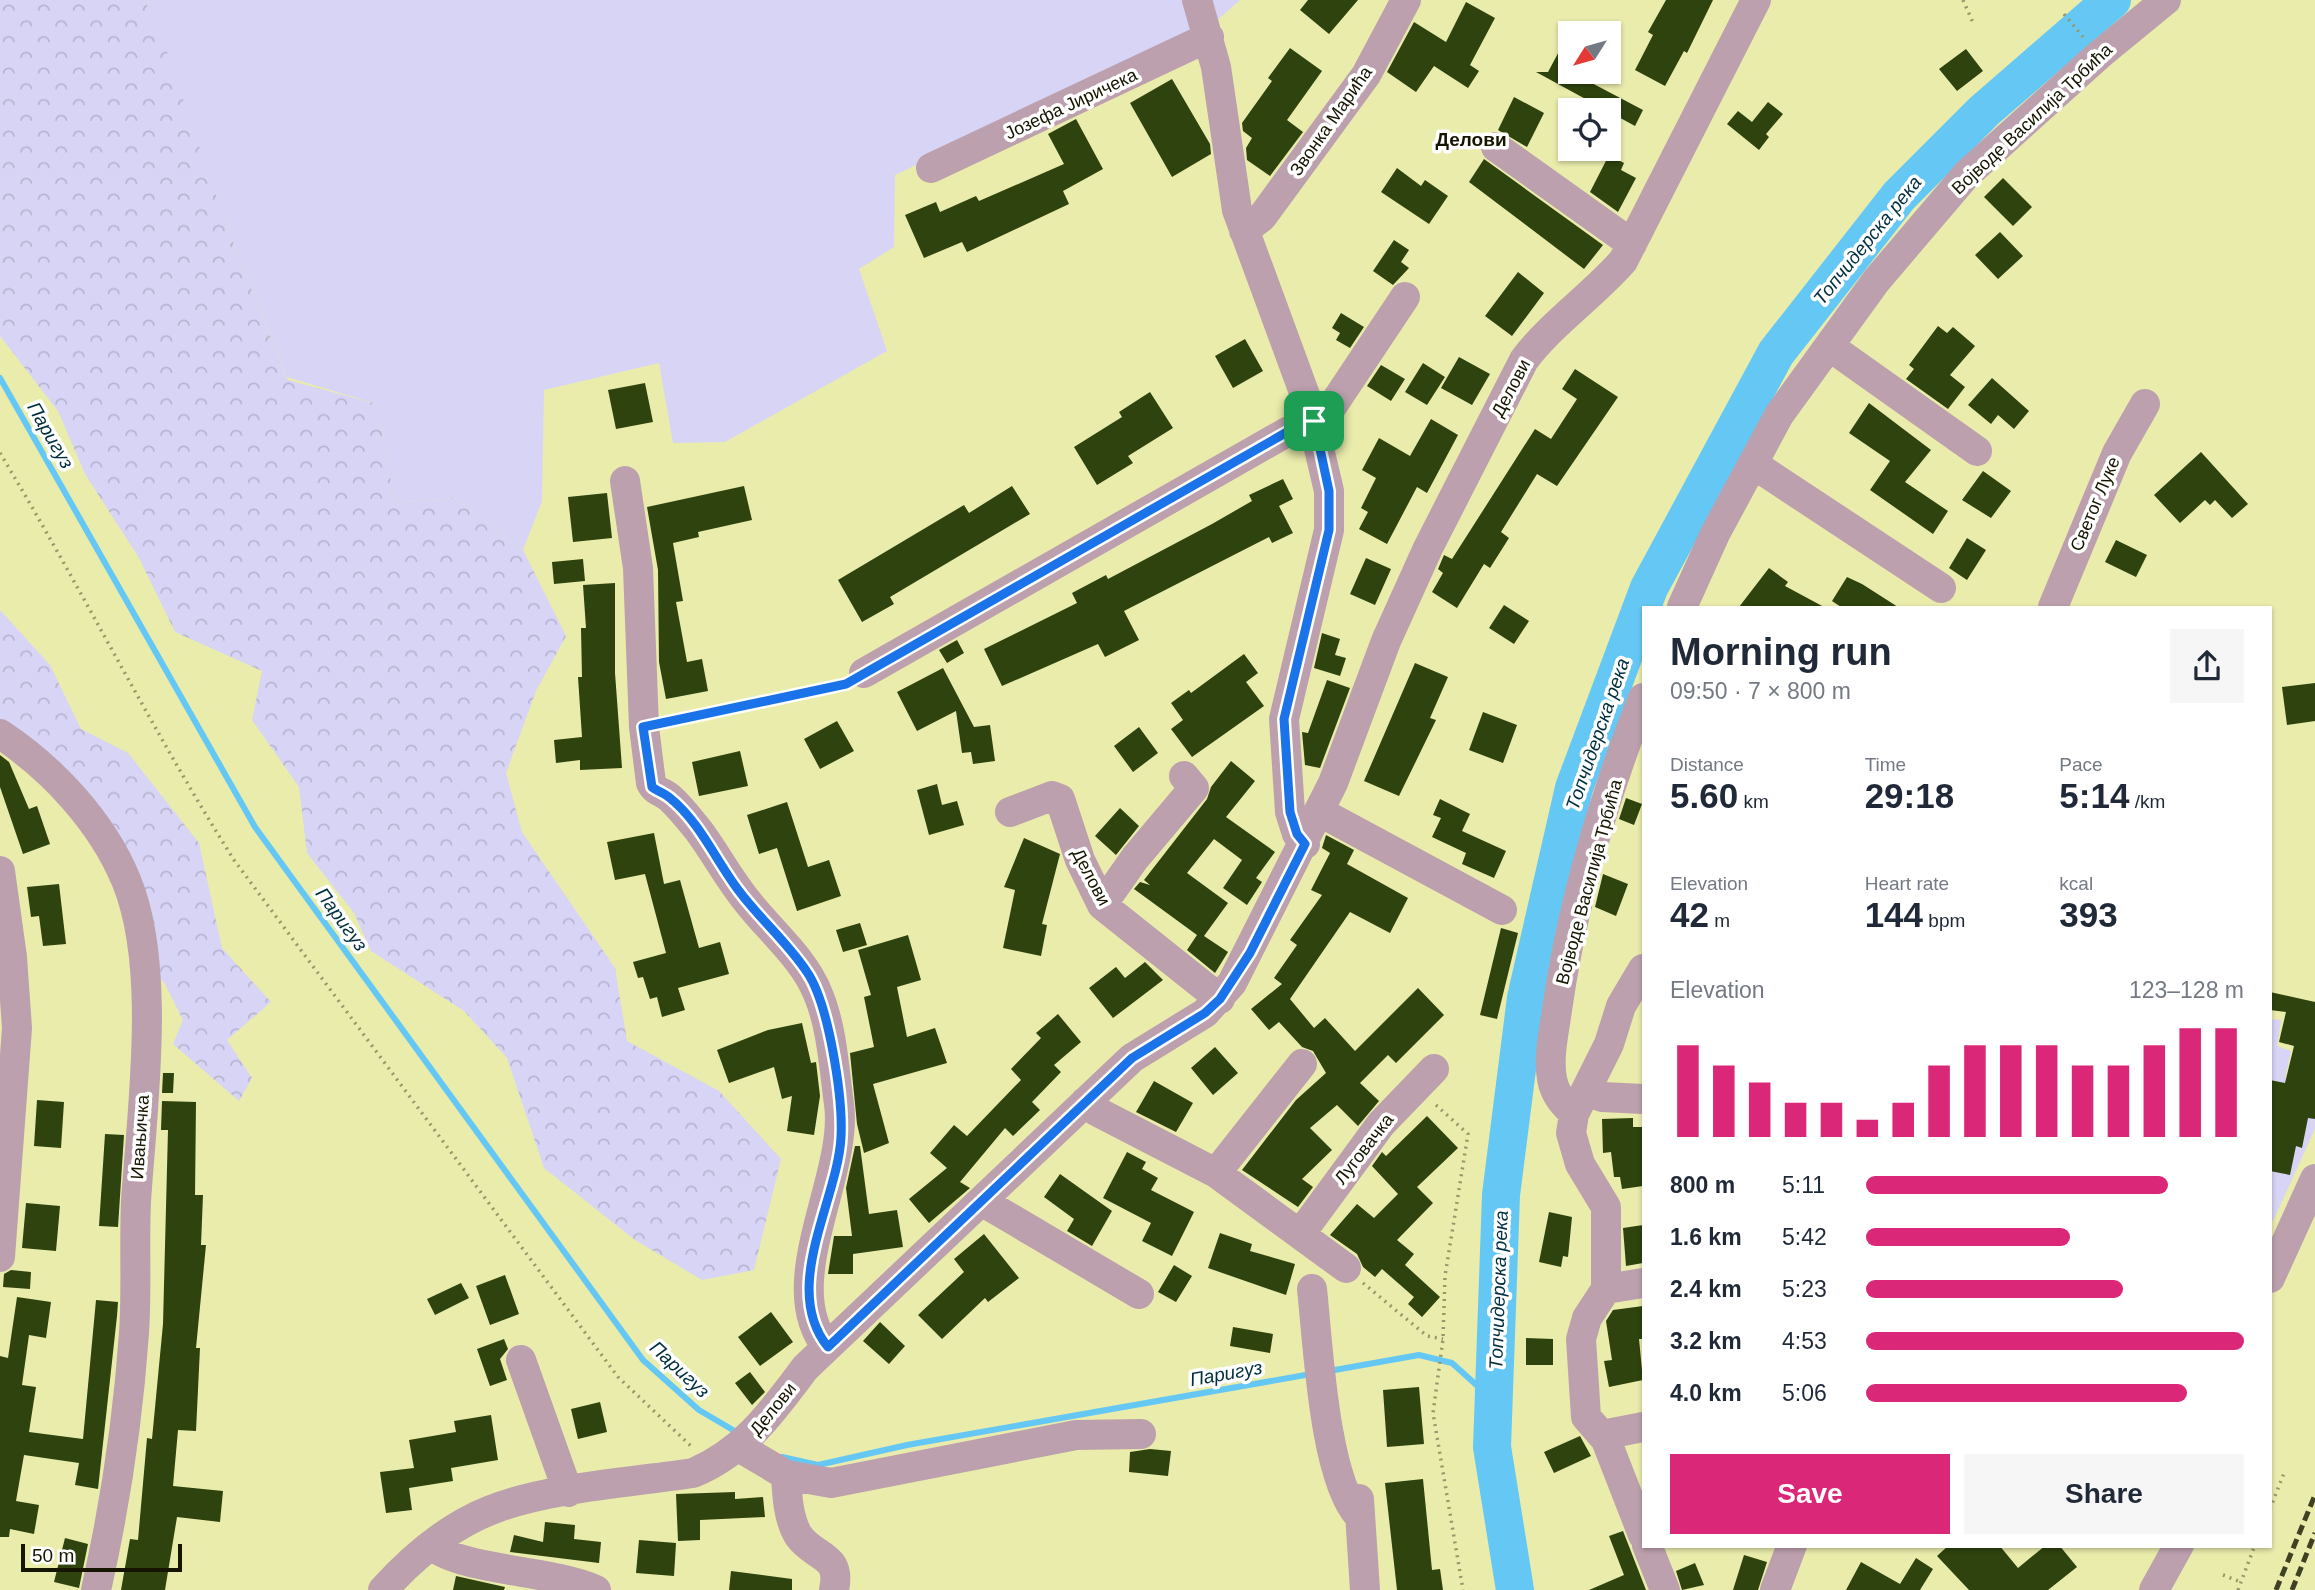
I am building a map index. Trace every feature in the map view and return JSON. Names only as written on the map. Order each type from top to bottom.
[{"type":"street","points":[[1197,0],[1209,37],[1221,101],[1231,187],[1244,231],[1314,421],[1329,491],[1329,530],[1284,719],[1290,812],[1297,834],[1305,844]]},
{"type":"street","name":"Звонка Марића","points":[[1244,231],[1262,217],[1350,99],[1406,0]]},
{"type":"street","name":"Војводе Василија Трбића","points":[[1682,606],[1715,534],[1779,415],[1875,281],[1967,174],[2099,55],[2166,0]]},
{"type":"street","name":"Делови","points":[[383,1590],[431,1545],[491,1510],[568,1492],[693,1473],[711,1466],[741,1445],[769,1418],[805,1368],[1132,1058],[1205,1013],[1220,999],[1250,953],[1305,844],[1351,741],[1386,641],[1428,548],[1524,360],[1538,342],[1594,293],[1623,261],[1755,1]]},
{"type":"street","name":"Јозефа Јиричека","points":[[931,168],[1209,37]]},
{"type":"street","points":[[1496,147],[1632,244]]},
{"type":"street","points":[[864,673],[1287,432],[1314,421],[1333,405],[1405,297]]},
{"type":"street","points":[[1829,346],[1977,451]]},
{"type":"street","name":"Светог Луке","points":[[2053,606],[2117,453],[2144,404]]},
{"type":"street","points":[[1753,464],[1941,588]]},
{"type":"street","points":[[625,481],[638,568],[643,727],[652,787],[670,797],[698,830],[736,888],[806,970],[819,996],[841,1121],[840,1147],[816,1236],[811,1278],[813,1316],[818,1334],[828,1347]]},
{"type":"street","name":"Војводе Василија Трбића","points":[[1581,1102],[1557,1095],[1551,1075],[1551,1051],[1561,982],[1598,834],[1642,701]]},
{"type":"street","name":"Ивањичка","points":[[0,733],[22,747],[59,781],[112,853],[127,881],[138,920],[144,970],[148,1027],[135,1219],[135,1332],[122,1455],[96,1590]]},
{"type":"street","points":[[1102,905],[1135,858],[1194,788],[1184,776]]},
{"type":"street","name":"Делови","points":[[1010,812],[1052,796],[1060,799],[1080,860],[1102,905],[1220,999]]},
{"type":"street","points":[[1320,811],[1502,910]]},
{"type":"street","points":[[0,1257],[17,1028],[3,881]]},
{"type":"street","points":[[1642,971],[1621,1006],[1609,1044],[1581,1102],[1571,1133],[1576,1155],[1606,1207],[1606,1289],[1587,1318],[1581,1339],[1586,1417],[1602,1435],[1642,1533]]},
{"type":"street","points":[[1216,1173],[1302,1064]]},
{"type":"street","name":"Луговачка","points":[[1301,1233],[1355,1156],[1425,1078]]},
{"type":"street","points":[[1581,1102],[1602,1097],[1642,1099]]},
{"type":"street","points":[[1086,1102],[1096,1111],[1216,1173],[1346,1268]]},
{"type":"street","points":[[2272,1274],[2315,1179]]},
{"type":"street","points":[[982,1202],[1139,1294]]},
{"type":"street","points":[[1606,1289],[1642,1283]]},
{"type":"street","points":[[1312,1289],[1337,1472],[1349,1506],[1360,1517]]},
{"type":"street","points":[[521,1360],[568,1492]]},
{"type":"street","points":[[1602,1435],[1642,1427]]},
{"type":"street","points":[[741,1445],[786,1475],[831,1483],[1066,1437],[1141,1434]]},
{"type":"street","points":[[786,1475],[789,1504],[797,1533],[833,1564],[836,1582]]},
{"type":"street","points":[[1358,1485],[1365,1590]]},
{"type":"street","points":[[431,1545],[454,1558],[527,1572],[596,1590]]},
{"type":"street","points":[[1648,1548],[1665,1590]]},
{"type":"street","points":[[1775,1590],[1791,1548]]},
{"type":"street","points":[[2154,1590],[2177,1548]]},
{"type":"path","points":[[1963,0],[1974,25]]},
{"type":"path","points":[[2064,14],[2090,44]]},
{"type":"path","points":[[0,453],[60,552],[194,796],[234,860],[618,1377],[711,1466]]},
{"type":"path","points":[[643,727],[825,690],[846,684],[864,673]]},
{"type":"path","points":[[1425,1078],[1468,1134],[1445,1276],[1443,1339],[1433,1413],[1463,1590]]},
{"type":"path","points":[[1346,1268],[1427,1336],[1443,1339]]},
{"type":"path","points":[[2272,1504],[2284,1473]]},
{"type":"path","points":[[2238,1590],[2254,1548]]},
{"type":"path","points":[[2223,1575],[2241,1582]]},
{"type":"green space","points":[[0,0],[145,0],[166,49],[228,230],[288,380],[377,404],[395,503],[455,498],[523,550],[566,636],[536,691],[506,773],[522,832],[615,968],[627,1041],[719,1091],[781,1159],[754,1270],[702,1280],[635,1240],[544,1168],[507,1058],[464,1011],[371,951],[354,913],[307,853],[299,787],[252,720],[262,671],[175,632],[139,558],[85,474],[58,411],[0,336]]},
{"type":"green space","points":[[145,0],[1240,0],[1214,23],[895,175],[894,247],[859,269],[887,351],[725,442],[673,443],[659,363],[544,390],[542,501],[523,550],[455,498],[395,503],[377,404],[287,377],[228,230],[169,59]]},
{"type":"green space","points":[[0,610],[50,665],[81,729],[128,753],[199,843],[222,948],[271,1002],[227,1040],[252,1078],[239,1101],[173,1044],[183,1020],[164,982],[144,970],[127,881],[0,734]]},
{"type":"green space","points":[[2272,1019],[2281,1020],[2277,1046],[2291,1051],[2285,1078],[2315,1087],[2315,1129],[2273,1221]]},
{"type":"building","points":[[1308,0],[1358,0],[1329,34],[1300,10]]},
{"type":"building","points":[[1666,0],[1713,0],[1687,53],[1684,51],[1665,86],[1635,70],[1653,35],[1648,32]]},
{"type":"building","points":[[1466,2],[1495,18],[1470,65],[1479,71],[1468,88],[1434,66],[1416,92],[1387,72],[1414,22],[1446,42]]},
{"type":"building","points":[[1290,48],[1322,71],[1287,120],[1303,132],[1270,176],[1247,160],[1246,148],[1252,138],[1243,131],[1242,123],[1272,81],[1268,78]]},
{"type":"building","points":[[1966,49],[1983,71],[1957,91],[1939,69]]},
{"type":"building","points":[[1558,53],[1558,84],[1536,72],[1548,72]]},
{"type":"building","points":[[1172,79],[1210,144],[1211,154],[1172,177],[1130,103]]},
{"type":"building","points":[[1558,84],[1594,84],[1620,98],[1584,98]]},
{"type":"building","points":[[1514,97],[1544,113],[1527,147],[1498,130]]},
{"type":"building","points":[[1621,98],[1643,110],[1635,126],[1621,118]]},
{"type":"building","points":[[1768,102],[1783,114],[1766,134],[1769,137],[1759,150],[1727,124],[1738,111],[1752,122]]},
{"type":"building","points":[[1076,119],[1103,169],[1063,191],[1069,204],[967,252],[962,242],[924,258],[905,215],[936,202],[940,212],[976,196],[979,201],[1064,164],[1048,134]]},
{"type":"building","points":[[1484,159],[1603,245],[1584,269],[1469,182]]},
{"type":"building","points":[[1606,161],[1624,163],[1621,170],[1636,178],[1618,212],[1590,192]]},
{"type":"building","points":[[1397,168],[1421,186],[1425,180],[1448,196],[1429,224],[1381,192]]},
{"type":"building","points":[[2003,178],[2032,207],[2013,226],[1984,197]]},
{"type":"building","points":[[2000,232],[2023,256],[1998,279],[1975,255]]},
{"type":"building","points":[[1394,240],[1409,250],[1401,262],[1409,268],[1393,285],[1373,271]]},
{"type":"building","points":[[1518,272],[1544,293],[1512,336],[1485,316]]},
{"type":"building","points":[[1341,313],[1364,327],[1350,348],[1336,340],[1340,333],[1332,328]]},
{"type":"building","points":[[1938,326],[1947,333],[1953,327],[1975,346],[1950,375],[1965,387],[1948,409],[1906,379],[1914,369],[1909,365]]},
{"type":"building","points":[[1245,339],[1263,371],[1233,388],[1215,356]]},
{"type":"building","points":[[1459,357],[1490,374],[1472,405],[1441,388]]},
{"type":"building","points":[[1423,363],[1445,377],[1427,405],[1405,392]]},
{"type":"building","points":[[1381,365],[1405,379],[1391,401],[1367,386]]},
{"type":"building","points":[[1575,369],[1618,397],[1557,486],[1537,474],[1501,532],[1509,538],[1490,568],[1484,564],[1457,608],[1432,592],[1443,573],[1438,569],[1444,555],[1452,559],[1535,429],[1551,439],[1577,399],[1562,389]]},
{"type":"building","points":[[1992,378],[2029,411],[2014,429],[1998,415],[1991,424],[1968,405]]},
{"type":"building","points":[[645,383],[653,422],[616,429],[608,390]]},
{"type":"building","points":[[1150,392],[1173,428],[1128,456],[1133,463],[1097,485],[1074,447],[1122,417],[1119,412]]},
{"type":"building","points":[[1869,403],[1931,450],[1905,482],[1948,511],[1933,534],[1870,490],[1890,461],[1849,433]]},
{"type":"building","points":[[1431,419],[1458,435],[1427,493],[1417,487],[1387,544],[1359,529],[1368,512],[1361,508],[1376,478],[1362,470],[1379,438],[1410,456]]},
{"type":"building","points":[[2201,452],[2248,504],[2232,518],[2215,500],[2210,505],[2205,500],[2180,523],[2154,495]]},
{"type":"building","points":[[1983,471],[2011,491],[1991,518],[1962,500]]},
{"type":"building","points":[[1283,479],[1293,499],[1279,506],[1293,533],[1272,543],[1269,537],[1124,611],[1139,640],[1105,657],[1098,644],[1002,686],[984,649],[1077,603],[1072,593],[1106,575],[1108,579],[1212,524],[1252,501],[1249,495]]},
{"type":"building","points":[[744,486],[752,520],[698,532],[699,537],[673,543],[683,601],[676,602],[687,662],[702,659],[708,691],[666,699],[659,662],[658,570],[647,507]]},
{"type":"building","points":[[1012,486],[1030,514],[890,597],[894,604],[862,622],[838,580],[964,505],[969,513]]},
{"type":"building","points":[[607,493],[612,538],[573,542],[568,497]]},
{"type":"building","points":[[1967,538],[1986,550],[1967,580],[1949,568]]},
{"type":"building","points":[[2116,540],[2147,555],[2136,577],[2105,562]]},
{"type":"building","points":[[1366,558],[1391,569],[1375,605],[1350,594]]},
{"type":"building","points":[[583,559],[585,581],[554,584],[552,562]]},
{"type":"building","points":[[1769,568],[1788,582],[1785,586],[1822,606],[1740,606]]},
{"type":"building","points":[[1847,577],[1896,606],[1840,606],[1832,601]]},
{"type":"building","points":[[615,583],[615,673],[622,768],[580,770],[580,760],[556,763],[554,740],[582,737],[578,677],[582,677],[581,628],[586,628],[583,585]]},
{"type":"building","points":[[1504,605],[1529,621],[1514,644],[1489,628]]},
{"type":"building","points":[[1322,633],[1340,639],[1335,655],[1346,658],[1340,676],[1314,668]]},
{"type":"building","points":[[957,640],[964,653],[947,663],[939,650]]},
{"type":"building","points":[[1244,654],[1258,673],[1246,682],[1264,706],[1192,757],[1171,729],[1183,720],[1171,703],[1189,690],[1191,693]]},
{"type":"building","points":[[1415,663],[1448,677],[1430,718],[1436,720],[1399,796],[1364,781]]},
{"type":"building","points":[[943,668],[974,727],[990,725],[995,761],[973,764],[971,752],[962,753],[956,711],[917,731],[897,692]]},
{"type":"building","points":[[1327,680],[1350,688],[1320,768],[1305,765],[1302,732],[1308,733]]},
{"type":"building","points":[[2315,683],[2315,721],[2287,725],[2282,687]]},
{"type":"building","points":[[1483,712],[1517,725],[1503,763],[1469,750]]},
{"type":"building","points":[[837,721],[854,751],[820,769],[804,739]]},
{"type":"building","points":[[1139,727],[1158,753],[1133,772],[1114,746]]},
{"type":"building","points":[[740,751],[748,786],[699,796],[692,762]]},
{"type":"building","points":[[0,755],[9,762],[29,809],[37,806],[50,844],[23,854],[0,787]]},
{"type":"building","points":[[1231,761],[1255,781],[1226,817],[1275,852],[1256,878],[1262,882],[1247,905],[1223,888],[1242,860],[1214,839],[1187,873],[1228,903],[1204,936],[1228,952],[1215,973],[1187,950],[1197,935],[1134,889],[1140,882],[1150,885],[1144,880],[1207,799],[1211,787]]},
{"type":"building","points":[[937,784],[942,805],[957,801],[964,825],[929,835],[917,790]]},
{"type":"building","points":[[1626,798],[1642,804],[1634,825],[1619,819]]},
{"type":"building","points":[[1440,799],[1470,814],[1462,831],[1506,851],[1494,878],[1462,864],[1466,853],[1432,837],[1441,818],[1433,815]]},
{"type":"building","points":[[787,802],[808,867],[829,860],[841,896],[797,911],[777,848],[759,854],[747,815]]},
{"type":"building","points":[[1120,808],[1139,826],[1116,855],[1095,836]]},
{"type":"building","points":[[654,833],[664,884],[680,880],[699,948],[720,942],[729,974],[678,988],[685,1010],[662,1017],[657,997],[650,999],[643,977],[638,978],[633,962],[666,953],[645,874],[615,880],[607,842]]},
{"type":"building","points":[[1326,835],[1354,850],[1347,864],[1408,898],[1390,933],[1350,912],[1290,999],[1314,1028],[1325,1018],[1355,1051],[1418,988],[1444,1015],[1396,1063],[1388,1055],[1360,1083],[1379,1101],[1358,1126],[1337,1105],[1310,1128],[1332,1150],[1302,1179],[1313,1187],[1298,1207],[1242,1170],[1296,1100],[1326,1073],[1313,1051],[1302,1047],[1279,1022],[1269,1030],[1251,1009],[1282,984],[1274,978],[1297,945],[1290,940],[1322,895],[1311,890],[1330,853],[1322,848]]},
{"type":"building","points":[[1024,838],[1060,854],[1042,924],[1047,925],[1041,956],[1003,948],[1015,890],[1004,887]]},
{"type":"building","points":[[1603,874],[1628,884],[1616,916],[1595,907]]},
{"type":"building","points":[[59,884],[66,944],[43,946],[39,916],[31,917],[27,887]]},
{"type":"building","points":[[860,923],[867,945],[843,952],[836,930]]},
{"type":"building","points":[[1501,928],[1518,933],[1497,1019],[1480,1015]]},
{"type":"building","points":[[908,935],[921,980],[897,987],[907,1037],[935,1028],[947,1063],[873,1084],[889,1143],[864,1153],[857,1124],[850,1053],[874,1047],[864,997],[871,995],[858,950]]},
{"type":"building","points":[[1145,962],[1163,980],[1113,1018],[1089,988],[1116,967],[1125,978]]},
{"type":"building","points":[[2272,992],[2315,1002],[2315,1119],[2308,1118],[2302,1148],[2296,1146],[2290,1175],[2272,1171],[2272,1080],[2285,1083],[2294,1046],[2279,1042],[2286,1012],[2272,1010]]},
{"type":"building","points":[[1058,1014],[1081,1042],[1054,1065],[1061,1072],[1032,1102],[1040,1110],[1013,1136],[1005,1128],[960,1182],[970,1188],[929,1223],[909,1199],[947,1168],[930,1153],[954,1125],[967,1136],[1021,1080],[1011,1069],[1041,1038],[1036,1033]]},
{"type":"building","points":[[802,1023],[811,1063],[816,1062],[820,1096],[814,1135],[787,1131],[792,1096],[782,1099],[774,1067],[729,1083],[717,1050],[768,1030]]},
{"type":"building","points":[[1215,1047],[1238,1073],[1213,1095],[1191,1068]]},
{"type":"building","points":[[163,1073],[174,1073],[173,1093],[162,1093]]},
{"type":"building","points":[[1154,1081],[1193,1103],[1176,1132],[1136,1112]]},
{"type":"building","points":[[37,1100],[64,1102],[61,1148],[34,1146]]},
{"type":"building","points":[[162,1101],[196,1102],[195,1195],[203,1195],[201,1245],[206,1245],[196,1348],[200,1348],[196,1431],[178,1430],[173,1486],[223,1491],[220,1522],[177,1517],[165,1590],[121,1590],[130,1539],[138,1540],[147,1438],[152,1439],[163,1324],[168,1130],[161,1130]]},
{"type":"building","points":[[1427,1116],[1458,1148],[1417,1187],[1433,1203],[1397,1240],[1414,1254],[1405,1265],[1440,1297],[1422,1317],[1408,1304],[1414,1297],[1382,1269],[1375,1277],[1363,1267],[1357,1254],[1330,1235],[1357,1204],[1374,1218],[1398,1194],[1372,1166],[1382,1152],[1386,1156]]},
{"type":"building","points":[[1633,1118],[1633,1127],[1642,1127],[1642,1186],[1622,1189],[1620,1177],[1614,1177],[1611,1152],[1603,1153],[1602,1119]]},
{"type":"building","points":[[105,1134],[124,1135],[118,1227],[99,1226]]},
{"type":"building","points":[[855,1146],[860,1146],[869,1214],[897,1210],[903,1247],[853,1254],[853,1274],[828,1274],[834,1236],[852,1236],[846,1188]]},
{"type":"building","points":[[1127,1152],[1146,1162],[1142,1169],[1158,1178],[1151,1190],[1194,1212],[1172,1256],[1142,1241],[1151,1223],[1103,1198]]},
{"type":"building","points":[[1060,1174],[1112,1211],[1092,1246],[1067,1231],[1074,1219],[1044,1197]]},
{"type":"building","points":[[26,1203],[60,1206],[56,1251],[22,1248]]},
{"type":"building","points":[[1549,1212],[1572,1217],[1568,1257],[1563,1256],[1561,1267],[1539,1262]]},
{"type":"building","points":[[1642,1225],[1642,1263],[1626,1266],[1623,1228]]},
{"type":"building","points":[[1220,1233],[1252,1244],[1250,1251],[1295,1264],[1286,1295],[1208,1268]]},
{"type":"building","points":[[984,1234],[1019,1278],[988,1302],[985,1298],[942,1339],[918,1315],[964,1272],[954,1259]]},
{"type":"building","points":[[1174,1265],[1192,1276],[1176,1302],[1158,1292]]},
{"type":"building","points":[[11,1270],[31,1272],[30,1289],[3,1287],[4,1274]]},
{"type":"building","points":[[505,1275],[519,1314],[490,1325],[476,1286]]},
{"type":"building","points":[[461,1283],[469,1298],[435,1315],[427,1299]]},
{"type":"building","points":[[17,1297],[51,1302],[46,1338],[29,1335],[22,1385],[36,1387],[29,1432],[83,1439],[96,1300],[118,1302],[98,1489],[75,1485],[79,1463],[24,1455],[16,1501],[39,1505],[34,1534],[10,1529],[9,1537],[0,1537],[0,1356],[8,1358]]},
{"type":"building","points":[[1642,1306],[1642,1339],[1639,1339],[1642,1380],[1609,1387],[1604,1361],[1612,1360],[1606,1321],[1613,1310]]},
{"type":"building","points":[[771,1312],[793,1342],[760,1366],[738,1337]]},
{"type":"building","points":[[880,1322],[905,1346],[889,1364],[863,1341]]},
{"type":"building","points":[[1233,1327],[1273,1334],[1270,1353],[1230,1346]]},
{"type":"building","points":[[1526,1338],[1553,1339],[1553,1365],[1526,1365]]},
{"type":"building","points":[[504,1339],[508,1349],[500,1359],[507,1380],[490,1386],[477,1349]]},
{"type":"building","points":[[750,1372],[765,1392],[752,1405],[735,1383]]},
{"type":"building","points":[[1419,1387],[1424,1444],[1387,1447],[1383,1390]]},
{"type":"building","points":[[600,1402],[607,1432],[578,1439],[571,1409]]},
{"type":"building","points":[[491,1415],[498,1460],[451,1468],[453,1481],[409,1488],[412,1510],[386,1513],[380,1472],[414,1468],[409,1440],[456,1432],[454,1421]]},
{"type":"building","points":[[1580,1436],[1591,1456],[1554,1473],[1544,1452]]},
{"type":"building","points":[[1150,1449],[1171,1451],[1168,1476],[1129,1472],[1130,1452]]},
{"type":"building","points":[[1423,1479],[1432,1570],[1440,1569],[1443,1590],[1397,1590],[1385,1483]]},
{"type":"building","points":[[735,1492],[735,1499],[763,1497],[765,1517],[700,1520],[700,1540],[678,1541],[676,1494]]},
{"type":"building","points":[[545,1522],[575,1525],[574,1539],[601,1542],[599,1563],[510,1552],[514,1535],[543,1542]]},
{"type":"building","points":[[1623,1531],[1646,1590],[1589,1590],[1624,1575],[1609,1536]]},
{"type":"building","points":[[65,1538],[88,1544],[79,1588],[54,1582]]},
{"type":"building","points":[[639,1540],[676,1543],[674,1576],[636,1573]]},
{"type":"building","points":[[1946,1548],[2001,1548],[2018,1568],[2042,1548],[2061,1548],[2077,1567],[2048,1590],[1969,1590],[1937,1556]]},
{"type":"building","points":[[1744,1555],[1767,1562],[1758,1590],[1733,1590]]},
{"type":"building","points":[[1916,1558],[1933,1569],[1920,1590],[1846,1590],[1861,1562],[1900,1584]]},
{"type":"building","points":[[1695,1563],[1704,1585],[1682,1590],[1676,1571]]},
{"type":"building","points":[[731,1571],[792,1579],[792,1590],[729,1590]]},
{"type":"building","points":[[456,1576],[505,1587],[504,1590],[453,1590]]},
{"type":"waterway","name":"Топчидерска река","points":[[1642,606],[1649,588],[1776,353],[1899,196],[1984,111],[2112,0]]},
{"type":"waterway","name":"Паригуз","points":[[0,378],[255,827],[643,1360],[699,1410],[738,1433]]},
{"type":"waterway","name":"Топчидерска река","points":[[1515,1590],[1492,1447],[1501,1195],[1526,998],[1574,788],[1642,607]]},
{"type":"waterway","name":"Паригуз","points":[[1329,1371],[1419,1355],[1452,1363],[1493,1400]]},
{"type":"waterway","name":"Паригуз","points":[[782,1457],[818,1465],[907,1445],[1311,1374]]},
{"type":"railway","points":[[2276,1590],[2315,1495]]},
{"type":"railway","points":[[2292,1590],[2315,1533]]},
{"type":"district","name":"Делови","points":[[1471,139]]},
{"type":"route","points":[[1314,421],[1329,491],[1329,530],[1284,719],[1286,784],[1290,812],[1299,839],[1305,844],[1250,953],[1220,999],[1205,1013],[1132,1058],[828,1347],[818,1334],[811,1297],[812,1258],[816,1236],[840,1147],[841,1121],[824,1012],[813,981],[806,970],[736,888],[698,830],[670,797],[652,787],[643,727],[846,684],[1287,432],[1314,421]]}]
